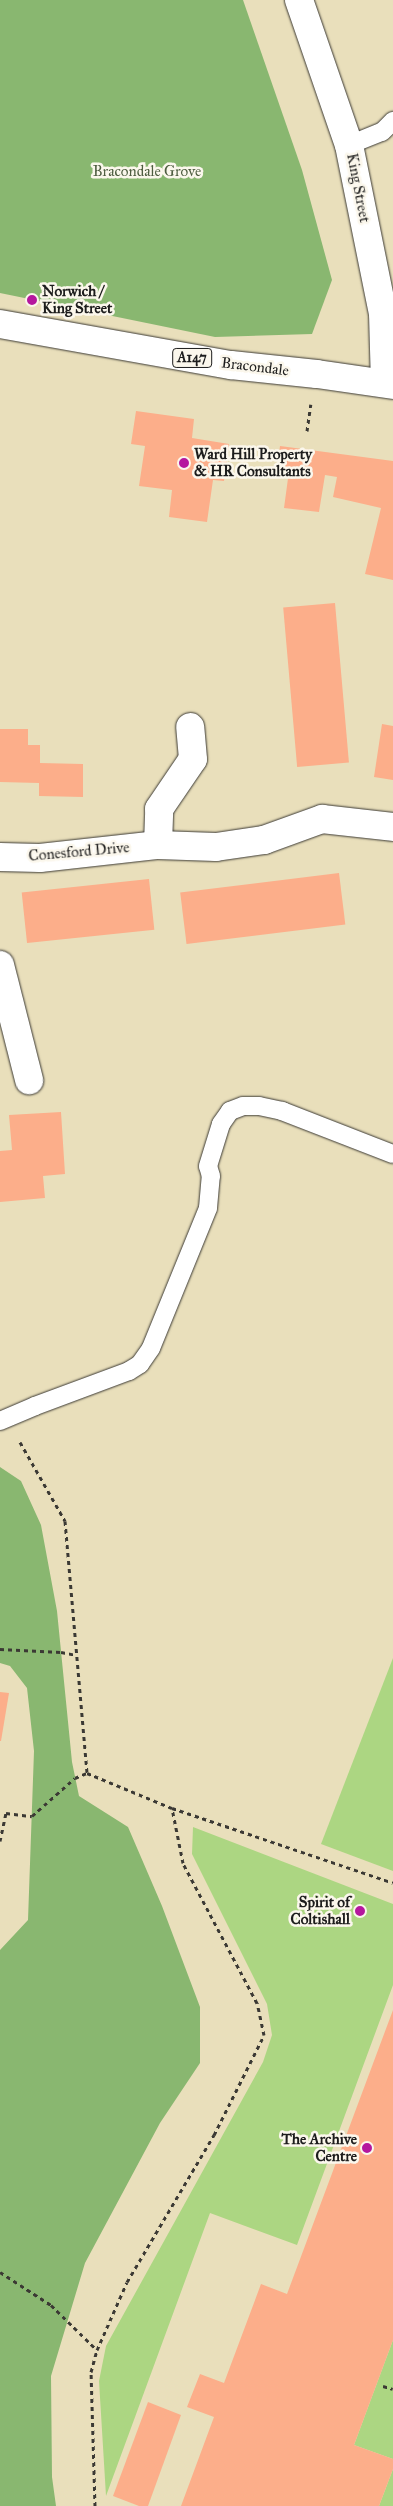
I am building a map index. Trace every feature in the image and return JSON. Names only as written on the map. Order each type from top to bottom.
[{"type":"main road","name":"King Street","points":[[299,0],[350,145],[383,313],[389,384]]},
{"type":"main road","name":"Bracondale","points":[[0,324],[231,365],[389,384]]},
{"type":"main road","points":[[158,845],[159,810],[192,759],[190,727]]},
{"type":"main road","name":"Conesford Drive","points":[[0,858],[40,858],[158,845],[216,846],[264,840],[322,820],[393,827]]},
{"type":"main road","points":[[0,965],[29,1080]]},
{"type":"lane","points":[[350,145],[382,132],[393,121]]},
{"type":"lane","points":[[3,1419],[129,1371],[140,1364],[151,1348],[208,1208],[211,1176],[208,1166],[221,1124],[230,1111],[243,1106],[259,1106],[282,1111],[393,1154]]},
{"type":"path","points":[[3,1419],[64,1520],[87,1774]]},
{"type":"path","points":[[0,1649],[61,1652],[76,1655]]},
{"type":"path","points":[[0,1841],[6,1813],[32,1816],[75,1778],[87,1774],[172,1808],[393,1883]]},
{"type":"path","points":[[95,2506],[91,2372],[97,2350],[127,2282],[214,2135],[264,2035],[257,2003],[183,1863],[172,1808]]},
{"type":"path","points":[[0,2272],[51,2305],[97,2350]]},
{"type":"path","points":[[383,2386],[393,2389]]},
{"type":"green space","name":"Bracondale Grove","points":[[0,0],[243,0],[302,170],[332,280],[312,334],[215,337],[0,293]]},
{"type":"green space","points":[[0,1467],[21,1481],[41,1525],[57,1611],[72,1762],[79,1796],[128,1827],[162,1906],[200,2007],[200,2063],[160,2123],[85,2263],[51,2376],[52,2477],[56,2506],[0,2506],[0,1950],[28,1920],[34,1751],[27,1688],[10,1666],[0,1663]]},
{"type":"green space","points":[[393,1658],[393,1871],[321,1844]]},
{"type":"green space","points":[[193,1827],[393,1904],[393,1985],[297,2245],[210,2213],[106,2496],[99,2381],[106,2346],[263,2062],[272,2035],[267,2004],[192,1854]]},
{"type":"green space","points":[[393,2340],[393,2459],[354,2445]]},
{"type":"green space","points":[[393,2469],[393,2506],[379,2506]]},
{"type":"building","name":"Ward Hill Property & HR Consultants","points":[[136,411],[194,419],[192,438],[229,444],[224,481],[213,480],[207,522],[169,517],[172,490],[139,486],[145,446],[131,444]]},
{"type":"building","points":[[280,446],[393,461],[393,580],[365,574],[381,508],[333,497],[337,477],[325,475],[319,512],[284,508],[289,471],[277,469]]},
{"type":"building","points":[[335,603],[349,762],[297,767],[283,608]]},
{"type":"building","points":[[382,724],[393,726],[393,780],[374,777]]},
{"type":"building","points":[[0,729],[28,729],[28,745],[40,745],[40,763],[83,764],[83,797],[39,796],[39,783],[0,782]]},
{"type":"building","points":[[339,873],[345,925],[187,944],[180,892]]},
{"type":"building","points":[[149,879],[154,930],[27,943],[22,892]]},
{"type":"building","points":[[61,1112],[65,1174],[43,1176],[45,1198],[0,1202],[0,1151],[12,1150],[9,1115]]},
{"type":"building","points":[[0,1692],[9,1693],[1,1741],[0,1741]]},
{"type":"building","name":"The Archive Centre","points":[[393,2010],[393,2340],[354,2445],[393,2459],[393,2469],[379,2506],[181,2506],[214,2417],[187,2407],[200,2374],[224,2383],[261,2284],[287,2294]]},
{"type":"building","points":[[148,2402],[181,2415],[148,2506],[139,2506],[113,2496]]},
{"type":"place","name":"Norwich / King Street","points":[[32,300]]},
{"type":"place","name":"Ward Hill Property & HR Consultants","points":[[184,463]]},
{"type":"place","name":"Spirit of Coltishall","points":[[360,1911]]},
{"type":"place","name":"The Archive Centre","points":[[367,2148]]}]
